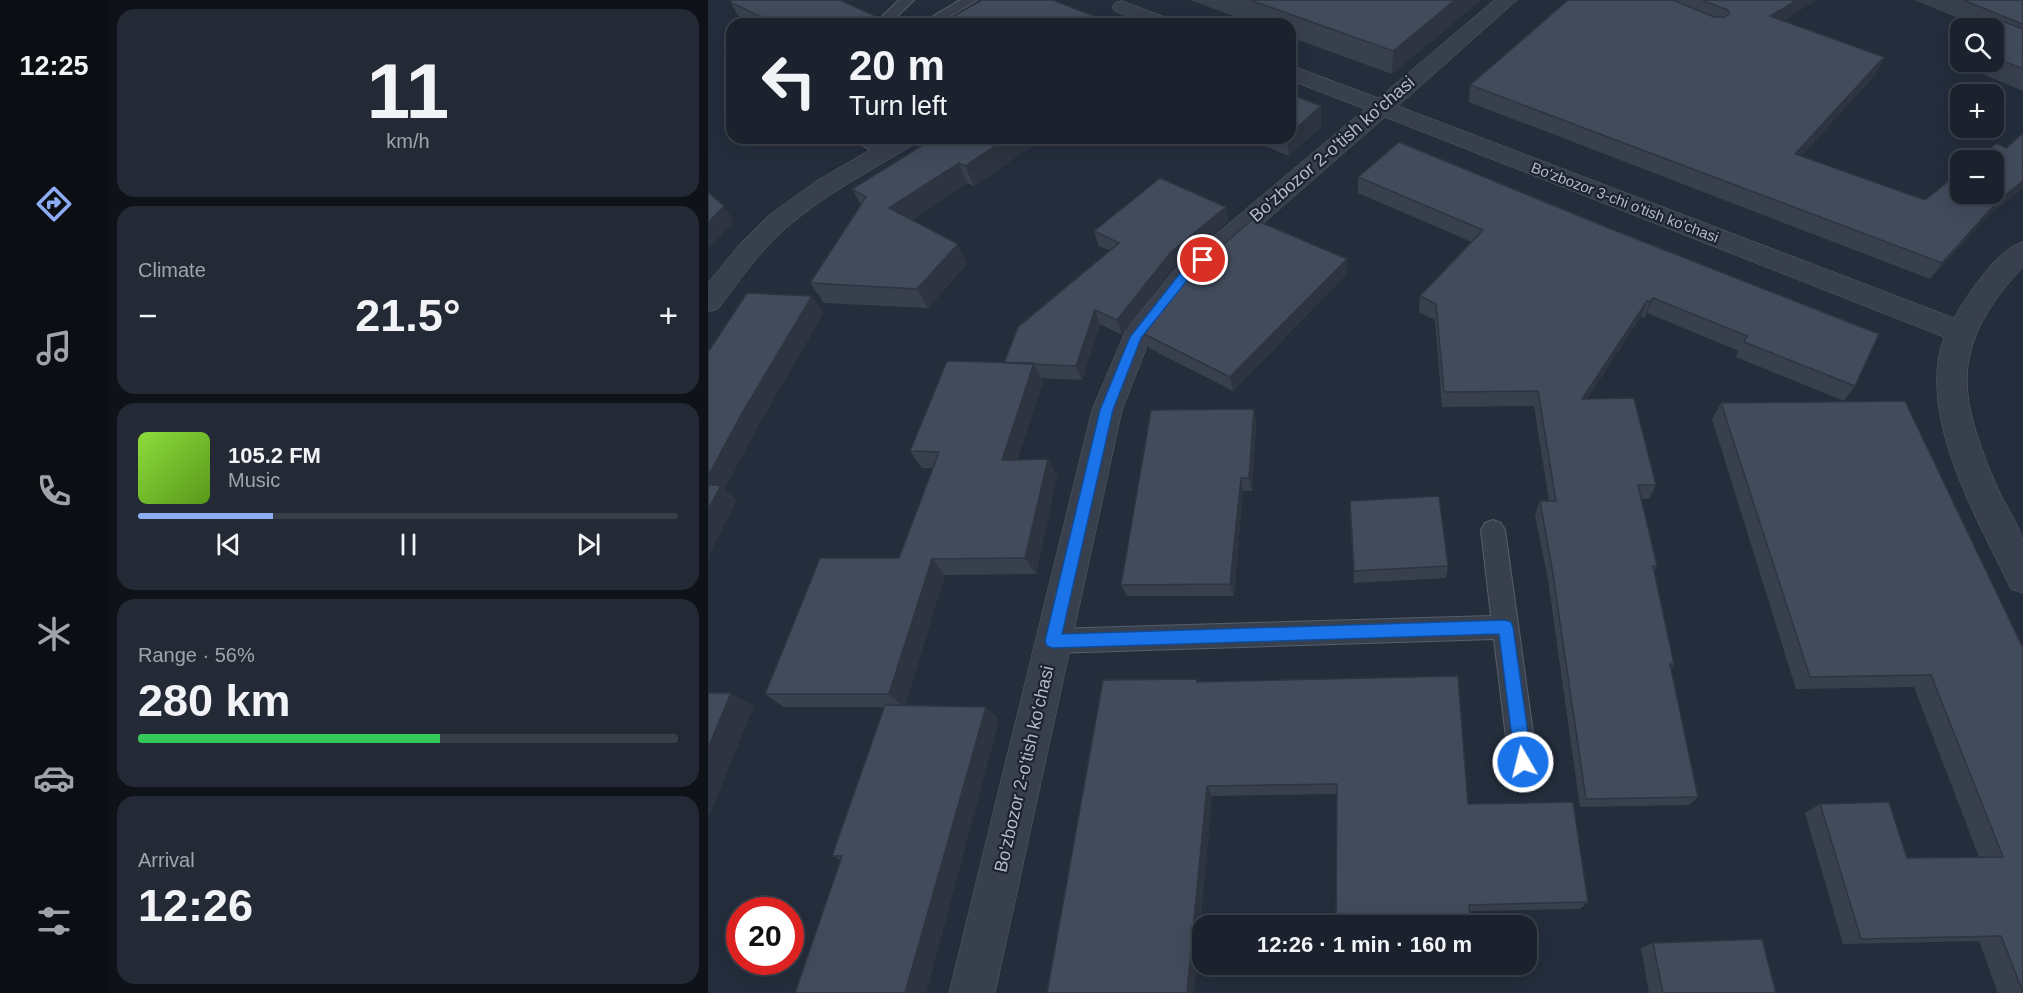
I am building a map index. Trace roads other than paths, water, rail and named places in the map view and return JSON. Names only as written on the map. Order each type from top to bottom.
[{"type":"street","name":"Bo'zbozor 2-o'tish ko'chasi","points":[[972,993],[1107,410],[1136,337],[1185,275],[1508,0]]},
{"type":"street","points":[[1104,18],[1128,4],[1155,18]]},
{"type":"street","name":"Bo'zbozor 3-chi o'tish ko'chasi","points":[[1296,74],[1960,332]]},
{"type":"street","points":[[708,302],[757,240],[776,222],[899,144]]},
{"type":"street","points":[[2023,251],[1983,295],[1960,332],[1950,372],[1955,414],[1983,491],[2023,578]]},
{"type":"lane","points":[[888,18],[907,0]]},
{"type":"lane","points":[[938,18],[970,0]]},
{"type":"lane","points":[[871,144],[886,152]]},
{"type":"lane","points":[[1493,530],[1523,762]]},
{"type":"lane","points":[[1053,641],[1505,627]]}]
